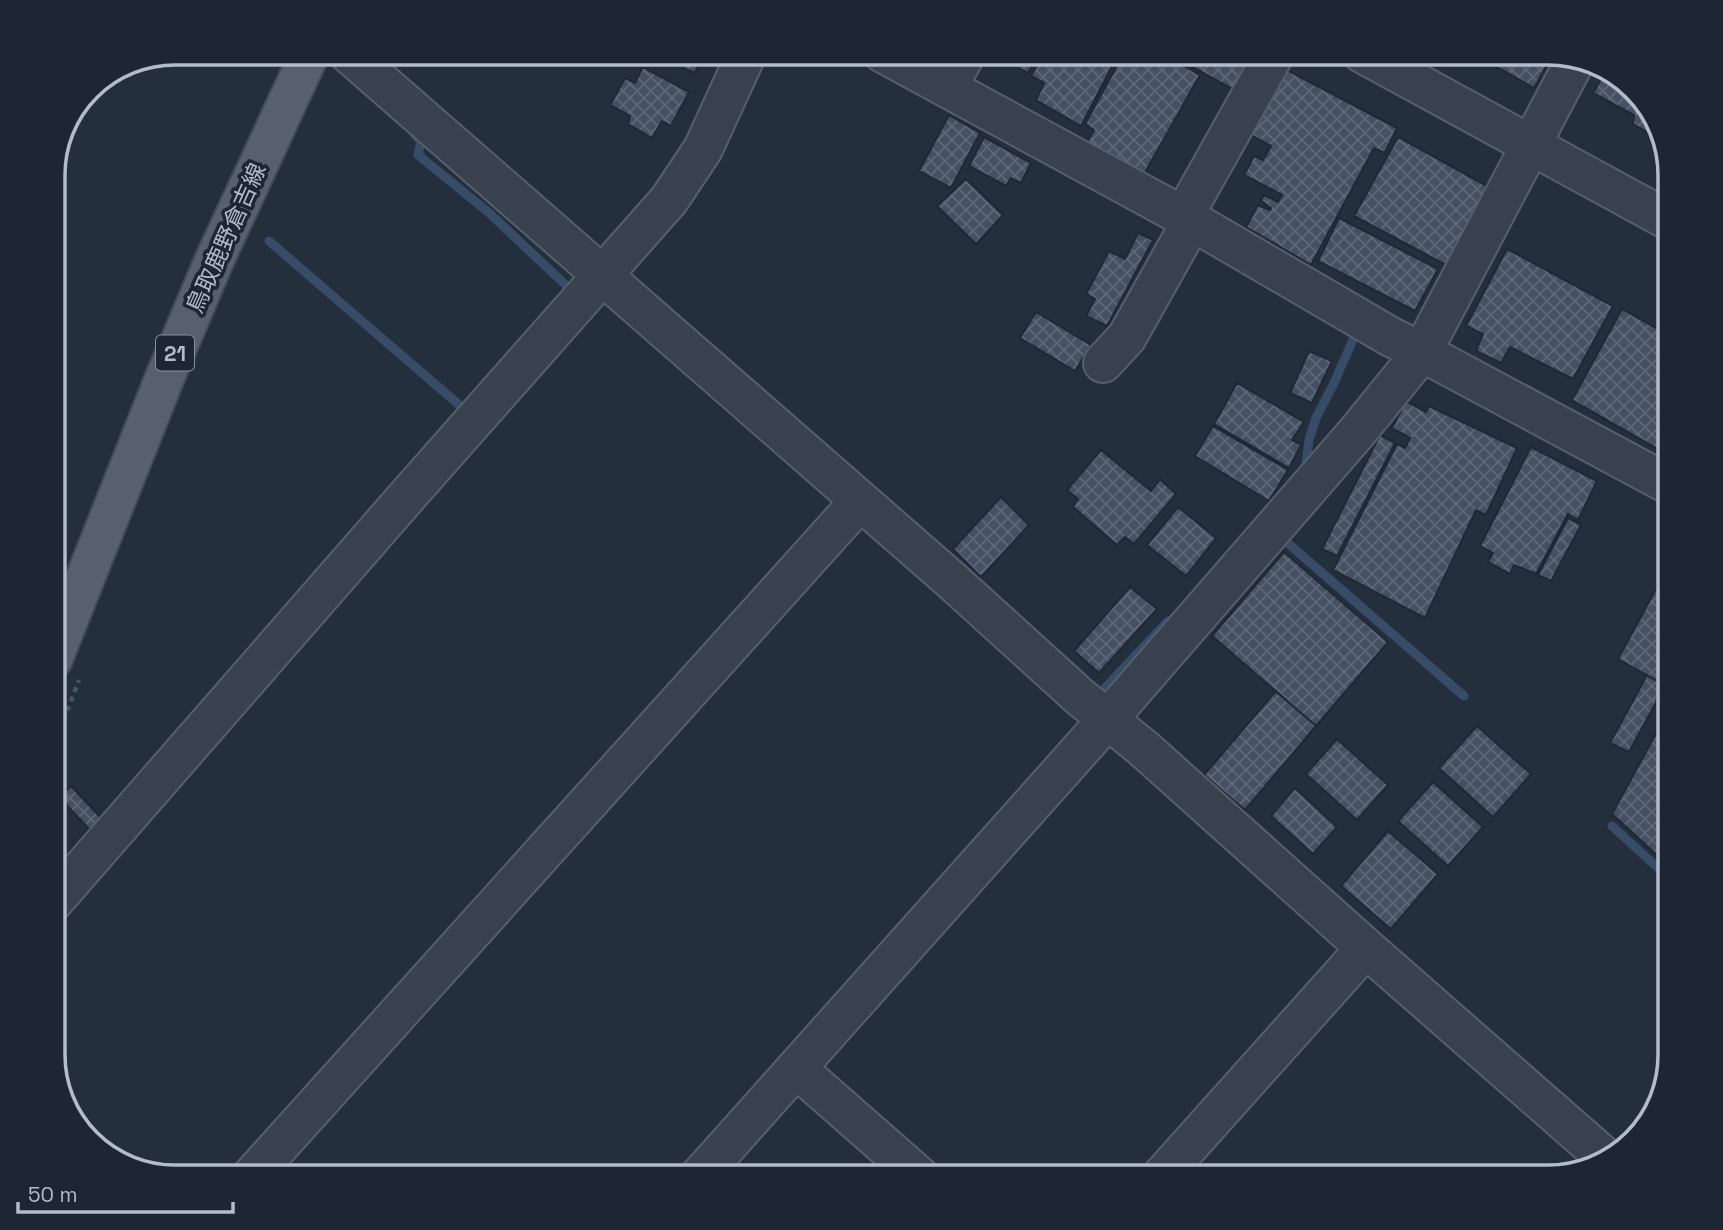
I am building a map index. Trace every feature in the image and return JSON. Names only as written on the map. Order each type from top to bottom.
[{"type":"main road","name":"鳥取鹿野倉吉線","points":[[65,629],[214,261],[304,65]]},
{"type":"street","points":[[363,65],[950,579],[1107,720],[1143,748],[1599,1153]]},
{"type":"street","points":[[65,888],[234,692],[669,200],[704,149],[741,65]]},
{"type":"street","points":[[906,65],[1188,219],[1360,320],[1658,478]]},
{"type":"street","points":[[947,88],[959,65]]},
{"type":"street","points":[[1103,363],[1127,337],[1268,65]]},
{"type":"street","points":[[1386,65],[1658,214]]},
{"type":"street","points":[[710,1165],[1107,720],[1358,431],[1422,352],[1570,68]]},
{"type":"street","points":[[263,1165],[860,502]]},
{"type":"street","points":[[1173,1165],[1366,948]]},
{"type":"street","points":[[796,1068],[905,1165]]},
{"type":"building","points":[[677,65],[699,65],[695,73]]},
{"type":"building","points":[[1014,65],[1032,65],[1028,73]]},
{"type":"building","points":[[1037,65],[1113,65],[1081,126],[1036,100],[1044,83],[1031,76]]},
{"type":"building","points":[[1117,65],[1182,65],[1200,75],[1143,176],[1086,144],[1094,130],[1085,124]]},
{"type":"building","points":[[1189,65],[1248,65],[1234,90]]},
{"type":"building","points":[[1493,65],[1547,65],[1534,88]]},
{"type":"building","points":[[643,67],[689,92],[671,126],[662,121],[652,138],[628,124],[630,116],[610,105],[625,78],[635,83]]},
{"type":"building","points":[[1287,70],[1397,128],[1385,153],[1374,148],[1311,265],[1246,227],[1258,205],[1270,210],[1271,208],[1261,201],[1264,195],[1278,202],[1282,195],[1244,175],[1254,156],[1263,160],[1271,146],[1251,135]]},
{"type":"building","points":[[1601,78],[1615,87],[1636,108],[1650,134],[1633,124],[1634,115],[1593,93]]},
{"type":"building","points":[[949,115],[980,133],[951,188],[919,171]]},
{"type":"building","points":[[984,137],[1031,163],[1021,183],[1011,178],[1006,186],[969,166]]},
{"type":"building","points":[[1398,137],[1490,188],[1446,265],[1354,216]]},
{"type":"building","points":[[966,179],[1003,215],[976,244],[937,206]]},
{"type":"building","points":[[1339,218],[1438,269],[1415,311],[1318,261]]},
{"type":"building","points":[[1138,233],[1153,240],[1107,326],[1086,316],[1095,299],[1086,294],[1109,251],[1125,259]]},
{"type":"building","points":[[1507,249],[1613,306],[1573,379],[1510,347],[1501,363],[1476,351],[1483,334],[1466,326]]},
{"type":"building","points":[[1622,309],[1658,329],[1658,449],[1572,400]]},
{"type":"building","points":[[1036,312],[1091,345],[1075,371],[1020,338]]},
{"type":"building","points":[[1309,351],[1332,361],[1312,403],[1290,393]]},
{"type":"building","points":[[1237,383],[1304,422],[1292,440],[1301,445],[1289,468],[1214,424]]},
{"type":"building","points":[[1406,401],[1426,412],[1429,406],[1517,448],[1486,515],[1476,510],[1425,618],[1333,570],[1397,444],[1405,448],[1410,438],[1392,428]]},
{"type":"building","points":[[1213,426],[1288,470],[1269,501],[1195,456]]},
{"type":"building","points":[[1380,435],[1395,443],[1337,556],[1322,549]]},
{"type":"building","points":[[1531,447],[1597,481],[1578,520],[1568,514],[1536,574],[1514,565],[1510,574],[1488,562],[1493,553],[1480,546]]},
{"type":"building","points":[[1101,450],[1151,491],[1160,479],[1176,494],[1134,544],[1125,537],[1117,545],[1073,507],[1078,499],[1067,490]]},
{"type":"building","points":[[1001,497],[1029,525],[981,577],[953,549]]},
{"type":"building","points":[[1178,507],[1216,538],[1186,576],[1147,545]]},
{"type":"building","points":[[1568,518],[1581,525],[1551,581],[1538,575]]},
{"type":"building","points":[[1284,552],[1388,642],[1316,726],[1212,636]]},
{"type":"building","points":[[1658,585],[1658,681],[1618,659]]},
{"type":"building","points":[[1130,587],[1157,609],[1099,673],[1074,651]]},
{"type":"building","points":[[1647,675],[1658,682],[1658,699],[1629,752],[1610,743]]},
{"type":"building","points":[[1276,691],[1316,726],[1245,810],[1204,775]]},
{"type":"building","points":[[1477,726],[1531,774],[1493,817],[1439,768]]},
{"type":"building","points":[[1658,730],[1658,856],[1612,814]]},
{"type":"building","points":[[1337,739],[1388,785],[1357,820],[1306,774]]},
{"type":"building","points":[[1433,782],[1483,827],[1448,866],[1398,821]]},
{"type":"building","points":[[71,786],[102,819],[90,830],[65,803],[65,792]]},
{"type":"building","points":[[1295,788],[1337,827],[1313,854],[1271,816]]},
{"type":"building","points":[[1388,831],[1438,874],[1391,929],[1341,886]]},
{"type":"waterway","points":[[415,135],[421,141],[418,155],[488,212],[570,289]]},
{"type":"waterway","points":[[269,241],[465,410]]},
{"type":"waterway","points":[[1305,472],[1309,440],[1316,418],[1354,337]]},
{"type":"waterway","points":[[1283,539],[1464,696]]},
{"type":"waterway","points":[[1102,691],[1168,621]]},
{"type":"waterway","points":[[1612,826],[1658,868]]}]
